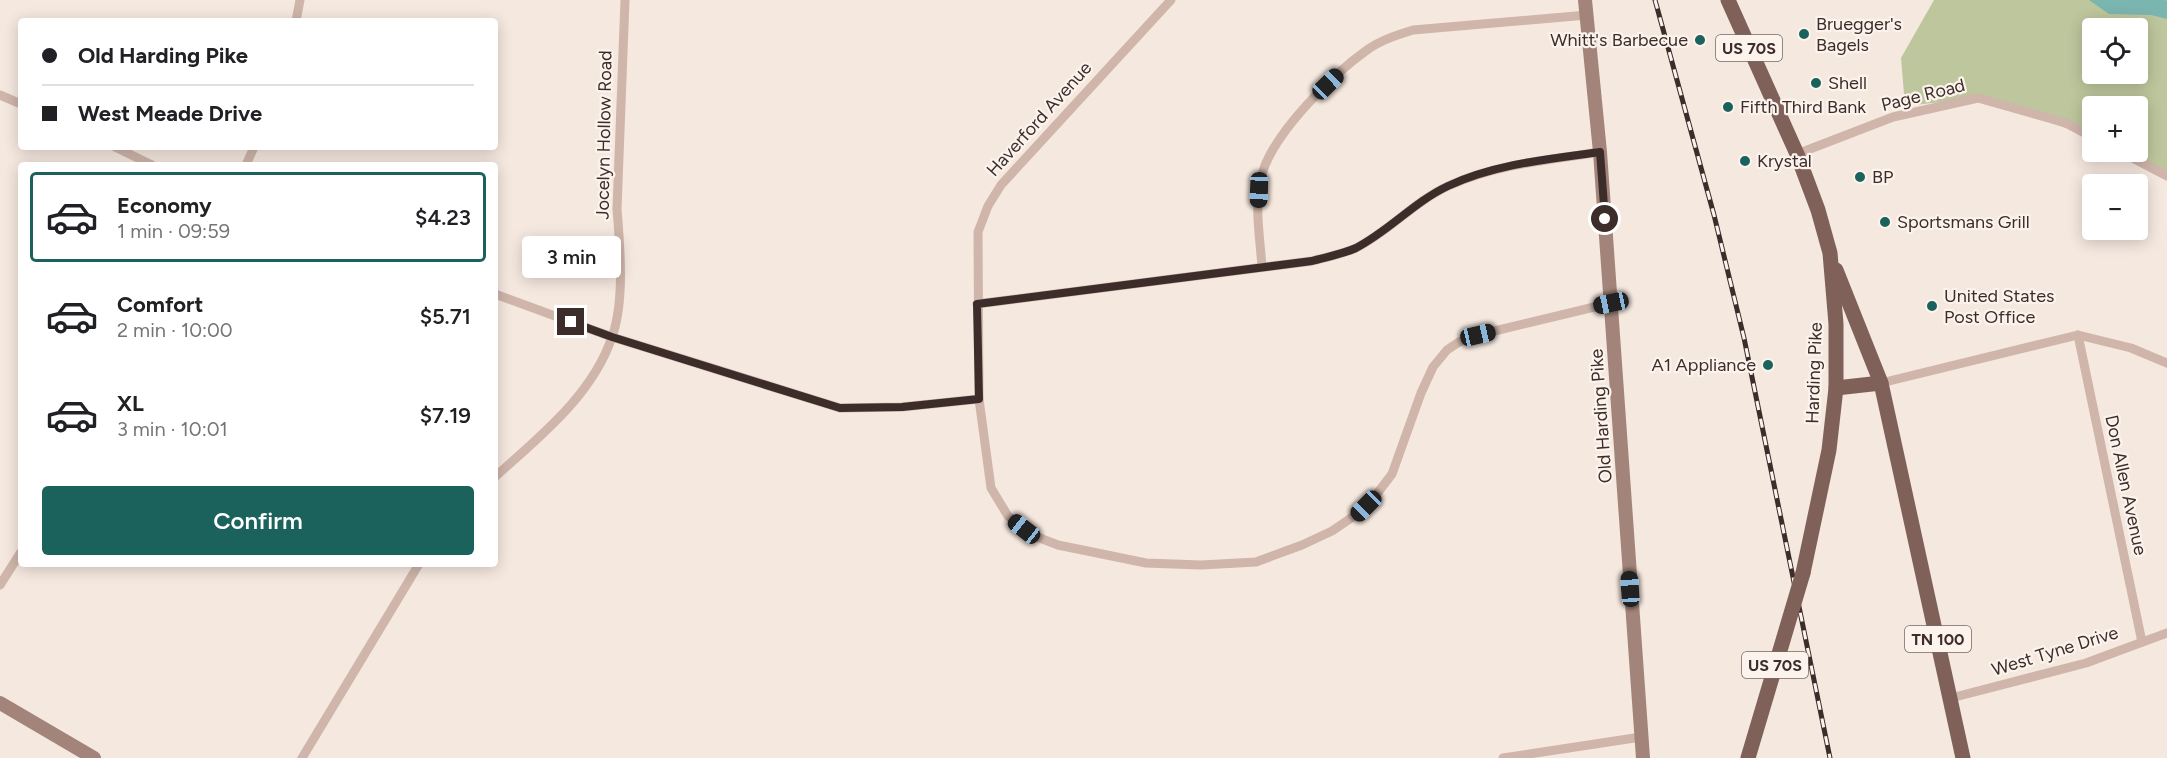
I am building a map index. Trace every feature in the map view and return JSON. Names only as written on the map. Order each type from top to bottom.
[{"type":"main road","name":"Harding Pike","points":[[1728,0],[1797,154],[1818,210],[1830,253],[1836,324],[1836,388],[1829,450],[1803,573],[1748,758]]},
{"type":"main road","name":"TN 100","points":[[1830,253],[1881,383],[1963,758]]},
{"type":"main road","points":[[1836,388],[1881,383]]},
{"type":"street","points":[[297,18],[300,0]]},
{"type":"street","name":"Jocelyn Hollow Road","points":[[498,474],[558,419],[579,396],[612,337],[620,295],[620,241],[616,209],[625,0]]},
{"type":"street","name":"Haverford Avenue","points":[[1171,0],[1001,185],[988,206],[978,232],[979,399],[991,488],[1008,516],[1032,535],[1058,545],[1146,563],[1201,565],[1256,562],[1302,545],[1332,531],[1357,514],[1392,474],[1421,393],[1433,367],[1447,350],[1459,342],[1478,335],[1611,303]]},
{"type":"street","name":"Old Harding Pike","points":[[1585,0],[1600,152],[1643,758]]},
{"type":"street","points":[[1262,267],[1259,190],[1266,163],[1295,118],[1349,64],[1368,49],[1413,30],[1587,15]]},
{"type":"street","points":[[0,95],[18,103]]},
{"type":"street","name":"Page Road","points":[[1797,154],[1893,117],[1978,98],[2066,123],[2082,132]]},
{"type":"street","points":[[121,150],[146,162]]},
{"type":"street","points":[[977,304],[1312,261],[1356,248],[1418,203],[1447,186],[1508,166],[1600,152]]},
{"type":"street","points":[[2140,162],[2167,176]]},
{"type":"street","points":[[498,295],[612,337],[840,408],[902,407],[979,399]]},
{"type":"street","points":[[1881,383],[2078,335],[2131,348],[2167,363]]},
{"type":"street","name":"Don Allen Avenue","points":[[2078,335],[2142,642]]},
{"type":"street","points":[[0,585],[18,557]]},
{"type":"street","points":[[302,758],[417,567]]},
{"type":"street","name":"West Tyne Drive","points":[[1951,698],[2086,663],[2167,633]]},
{"type":"street","points":[[0,703],[94,758]]},
{"type":"street","points":[[1503,758],[1641,737]]},
{"type":"green space","points":[[1934,0],[2167,0],[2167,176],[2140,162],[2148,162],[2148,96],[2082,96],[2082,134],[1978,98],[1905,106],[1901,58]]},
{"type":"water","points":[[2089,0],[2165,0],[2167,1],[2167,19],[2151,15],[2109,14]]},
{"type":"railway","points":[[1655,0],[1714,215],[1744,338],[1830,758]]},
{"type":"place","name":"Bruegger's Bagels","points":[[1804,34]]},
{"type":"place","name":"Whitt's Barbecue","points":[[1700,40]]},
{"type":"place","name":"Shell","points":[[1816,83]]},
{"type":"place","name":"Fifth Third Bank","points":[[1728,107]]},
{"type":"place","name":"Krystal","points":[[1745,161]]},
{"type":"place","name":"BP","points":[[1860,177]]},
{"type":"place","name":"Sportsmans Grill","points":[[1885,222]]},
{"type":"place","name":"United States Post Office","points":[[1932,306]]},
{"type":"place","name":"A1 Appliance","points":[[1768,365]]},
{"type":"route","points":[[571,322],[612,337],[840,408],[902,407],[979,399],[977,304],[1312,261],[1356,248],[1418,203],[1447,186],[1508,166],[1600,152],[1605,219]]}]
